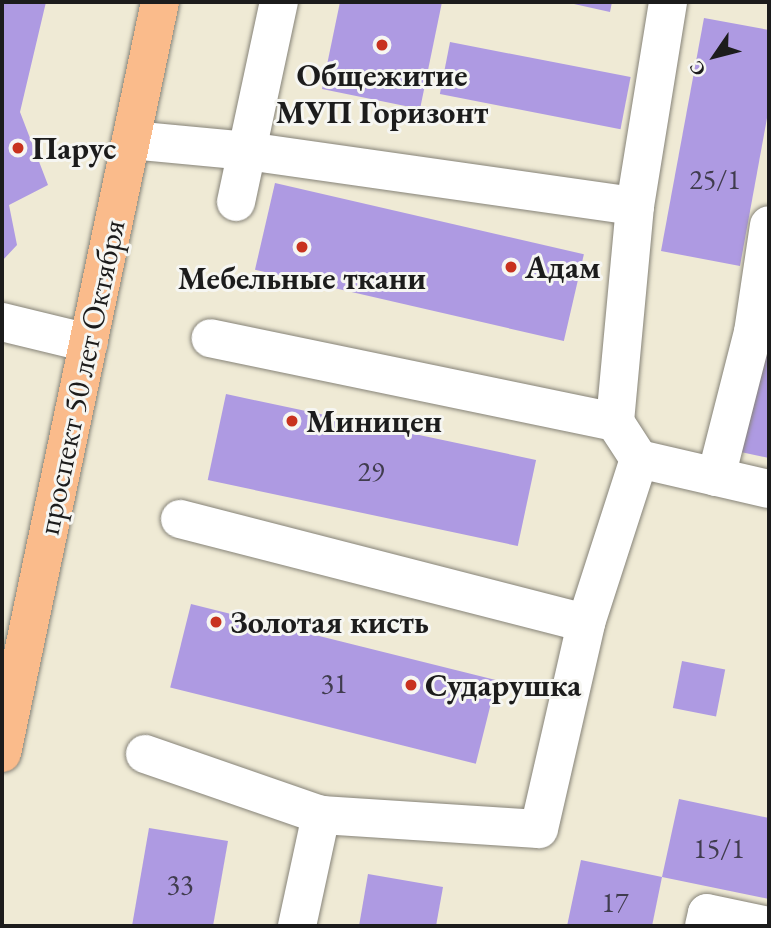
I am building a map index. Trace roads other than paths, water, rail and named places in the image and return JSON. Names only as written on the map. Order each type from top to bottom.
[{"type":"main road","name":"проспект 50 лет Октября","points":[[2,753],[160,2]]},
{"type":"street","points":[[236,202],[279,2]]},
{"type":"street","points":[[668,2],[635,206],[615,422],[639,459],[769,489]]},
{"type":"street","points":[[131,140],[247,151],[635,206]]},
{"type":"street","points":[[716,477],[761,334],[769,225]]},
{"type":"street","points":[[2,322],[88,343]]},
{"type":"street","points":[[211,338],[615,422]]},
{"type":"street","points":[[145,754],[321,816],[540,829],[586,623],[639,459]]},
{"type":"street","points":[[180,519],[586,623]]},
{"type":"street","points":[[297,926],[321,816]]},
{"type":"street","points":[[704,926],[707,913],[768,926]]},
{"type":"place","name":"Общежитие МУП Горизонт","points":[[382,45]]},
{"type":"place","name":"Парус","points":[[18,148]]},
{"type":"place","name":"Мебельные ткани","points":[[302,247]]},
{"type":"place","name":"Адам","points":[[511,267]]},
{"type":"place","name":"Миницен","points":[[292,421]]},
{"type":"place","name":"Золотая кисть","points":[[216,622]]},
{"type":"place","name":"Сударушка","points":[[411,685]]}]
